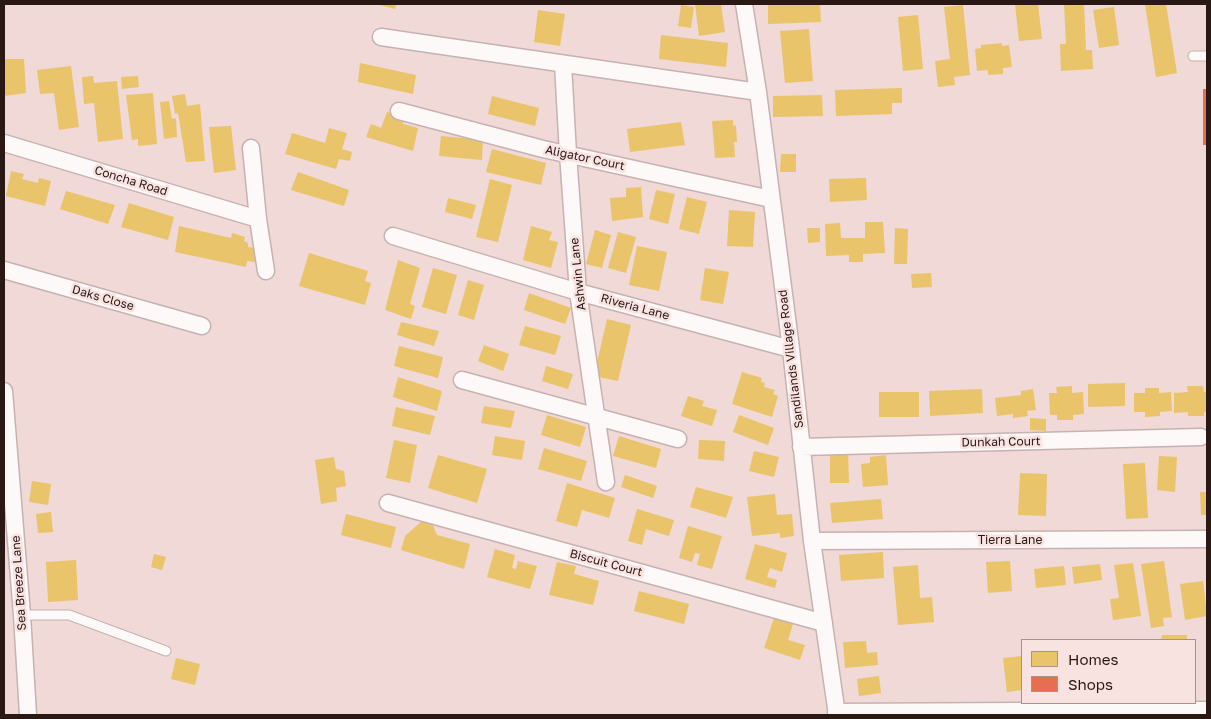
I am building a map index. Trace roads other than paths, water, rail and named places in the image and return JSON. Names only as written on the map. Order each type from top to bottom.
[{"type":"street","name":"Sandilands Village Road","points":[[744,4],[758,92],[791,350],[812,541],[837,714]]},
{"type":"street","points":[[381,38],[758,92]]},
{"type":"street","name":"Ashwin Lane","points":[[563,64],[578,292],[606,482]]},
{"type":"street","name":"Aligator Court","points":[[399,111],[543,149],[771,199]]},
{"type":"street","name":"Concha Road","points":[[4,143],[258,219]]},
{"type":"street","points":[[251,148],[258,219],[266,271]]},
{"type":"street","name":"Riveria Lane","points":[[393,236],[578,292],[791,350]]},
{"type":"street","name":"Daks Close","points":[[4,270],[202,326]]},
{"type":"street","points":[[462,380],[678,439]]},
{"type":"street","name":"Sea Breeze Lane","points":[[4,391],[28,715]]},
{"type":"street","name":"Dunkah Court","points":[[801,447],[1201,437]]},
{"type":"street","name":"Biscuit Court","points":[[388,503],[824,623]]},
{"type":"street","name":"Tierra Lane","points":[[812,541],[1207,539]]},
{"type":"street","points":[[837,714],[1207,710]]},
{"type":"lane","points":[[1193,56],[1207,56]]},
{"type":"lane","points":[[22,615],[69,615],[166,651]]}]
